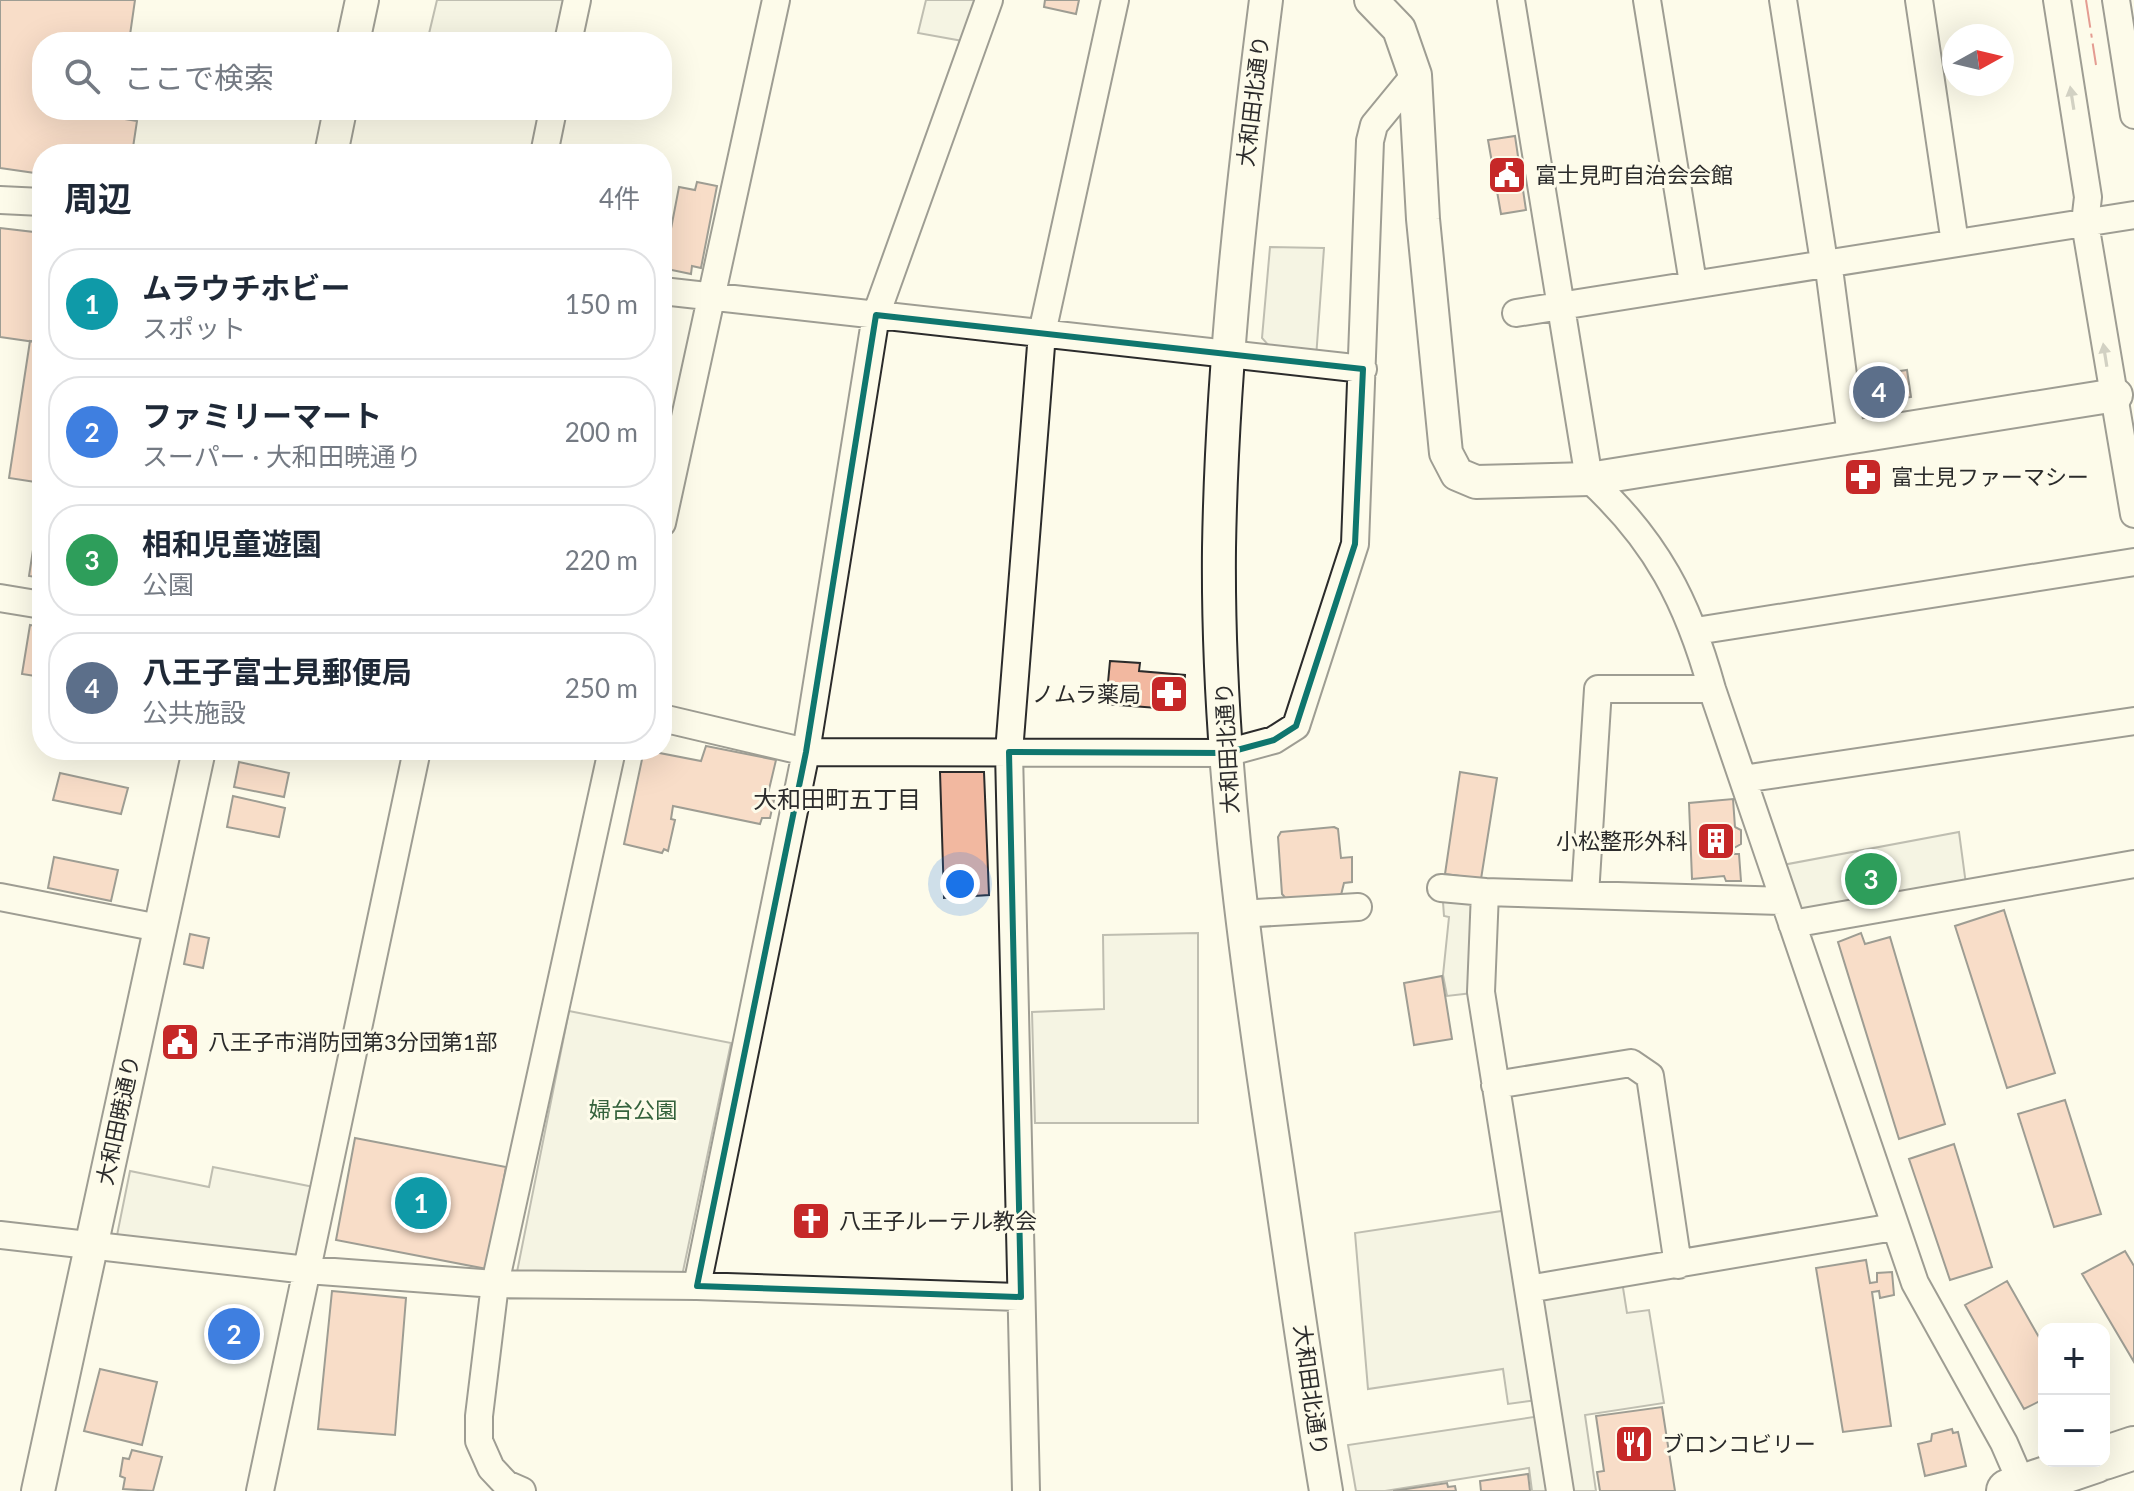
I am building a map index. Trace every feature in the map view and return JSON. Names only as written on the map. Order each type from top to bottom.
[{"type":"highway","points":[[2110,1456],[2134,1448]]},
{"type":"highway","points":[[2019,1489],[2080,1467]]},
{"type":"street","points":[[355,32],[362,0]]},
{"type":"street","points":[[570,32],[577,0]]},
{"type":"street","points":[[672,477],[776,0]]},
{"type":"street","points":[[697,1286],[806,752],[876,315],[989,0]]},
{"type":"street","points":[[1026,1491],[1009,752],[1042,333],[1115,0]]},
{"type":"street","name":"大和田北通り","points":[[1266,0],[1239,208],[1228,354],[1219,551],[1226,753],[1240,914],[1326,1491]]},
{"type":"street","points":[[1371,0],[1399,29],[1415,75],[1423,219],[1446,453],[1457,474],[1476,482],[1589,479],[2116,395]]},
{"type":"street","points":[[1511,0],[1558,305],[1589,479],[1641,531],[1672,581],[1696,631],[1712,689],[1915,1283],[2004,1443],[2019,1489]]},
{"type":"street","points":[[1647,0],[1693,283]]},
{"type":"street","points":[[1783,0],[1851,436]]},
{"type":"street","points":[[1919,0],[1955,243]]},
{"type":"street","points":[[2057,0],[2088,197],[2085,223],[2134,514]]},
{"type":"street","points":[[2116,0],[2134,115]]},
{"type":"street","points":[[672,720],[806,752],[1226,753],[1274,740],[1296,726],[1355,544],[1370,141],[1374,125],[1415,75]]},
{"type":"street","points":[[333,144],[338,120]]},
{"type":"street","points":[[546,144],[551,120]]},
{"type":"street","points":[[0,200],[32,202]]},
{"type":"street","points":[[1516,313],[2134,215]]},
{"type":"street","points":[[672,292],[1363,369]]},
{"type":"street","points":[[1696,631],[2134,562]]},
{"type":"street","points":[[0,598],[32,603]]},
{"type":"street","points":[[1585,895],[1598,689],[1712,689]]},
{"type":"street","points":[[1743,779],[2134,721]]},
{"type":"street","name":"大和田暁通り","points":[[38,1491],[197,760]]},
{"type":"street","points":[[260,1491],[415,760]]},
{"type":"street","points":[[522,1491],[506,1484],[491,1468],[479,1441],[479,1416],[495,1284],[610,760]]},
{"type":"street","points":[[1441,888],[1585,895],[1788,912],[2134,864]]},
{"type":"street","points":[[1485,892],[1481,992],[1560,1491]]},
{"type":"street","points":[[0,897],[159,928]]},
{"type":"street","points":[[1240,914],[1358,907]]},
{"type":"street","points":[[1495,1085],[1631,1063],[1650,1076],[1678,1265]]},
{"type":"street","points":[[1528,1289],[1894,1227]]},
{"type":"street","points":[[0,1235],[90,1248],[307,1270],[495,1284],[697,1286],[1021,1297]]},
{"type":"highlighted area","points":[[876,315],[1363,369],[1355,544],[1296,726],[1274,740],[1226,753],[1009,752],[1021,1297],[697,1286],[806,752]]},
{"type":"green space","points":[[1959,832],[1967,892],[1792,924],[1772,867]]},
{"type":"green space","name":"婦台公園","points":[[569,1011],[731,1043],[682,1276],[517,1272]]},
{"type":"shaded area","points":[[437,0],[577,0],[570,32],[429,32]]},
{"type":"shaded area","points":[[926,0],[989,0],[974,43],[918,33]]},
{"type":"shaded area","points":[[1270,247],[1324,248],[1316,358],[1277,355],[1262,338]]},
{"type":"shaded area","points":[[1442,888],[1485,892],[1481,992],[1447,996],[1443,975],[1449,917],[1444,916]]},
{"type":"shaded area","points":[[1198,933],[1198,1123],[1035,1123],[1032,1012],[1104,1009],[1103,935]]},
{"type":"shaded area","points":[[213,1167],[324,1189],[307,1270],[114,1250],[130,1171],[209,1187]]},
{"type":"shaded area","points":[[1515,1209],[1528,1289],[1621,1275],[1627,1313],[1649,1310],[1664,1403],[1585,1415],[1596,1491],[1532,1491],[1529,1468],[1385,1491],[1356,1491],[1348,1445],[1547,1415],[1545,1399],[1508,1404],[1503,1369],[1368,1389],[1355,1233]]},
{"type":"building","points":[[0,0],[135,0],[130,32],[32,32],[32,120],[137,121],[134,144],[32,144],[32,173],[0,168]]},
{"type":"building","points":[[1045,0],[1079,0],[1076,14],[1044,7]]},
{"type":"building","name":"富士見町自治会会館","points":[[1515,136],[1526,210],[1501,214],[1488,140]]},
{"type":"building","points":[[697,182],[717,186],[701,268],[692,266],[691,274],[672,270],[672,223],[679,187],[695,190]]},
{"type":"building","points":[[0,228],[32,232],[32,342],[0,337]]},
{"type":"building","points":[[30,341],[32,481],[9,478]]},
{"type":"building","points":[[1907,370],[1911,397],[1875,403],[1862,396],[1859,377]]},
{"type":"building","points":[[30,625],[32,625],[32,676],[22,674]]},
{"type":"building","points":[[1110,661],[1140,663],[1139,671],[1185,675],[1183,710],[1106,704]]},
{"type":"building","points":[[706,746],[776,760],[767,798],[774,800],[770,818],[762,818],[760,824],[673,806],[671,819],[675,820],[668,851],[664,849],[662,853],[624,844],[642,760],[672,760],[672,755],[701,761]]},
{"type":"building","points":[[239,762],[289,773],[284,797],[234,787]]},
{"type":"building","points":[[940,772],[984,772],[989,895],[944,898]]},
{"type":"building","points":[[1460,772],[1497,778],[1481,879],[1445,874]]},
{"type":"building","points":[[60,773],[128,788],[121,814],[53,800]]},
{"type":"building","points":[[233,796],[285,808],[279,837],[227,827]]},
{"type":"building","name":"小松整形外科","points":[[1733,799],[1735,827],[1741,830],[1741,844],[1734,848],[1734,854],[1739,854],[1741,881],[1726,881],[1724,876],[1692,879],[1689,803]]},
{"type":"building","points":[[1338,829],[1341,858],[1352,857],[1352,882],[1344,883],[1341,895],[1288,901],[1282,894],[1278,837],[1281,832]]},
{"type":"building","points":[[54,857],[118,870],[111,901],[48,888]]},
{"type":"building","points":[[2004,910],[2055,1073],[2007,1088],[1955,926]]},
{"type":"building","points":[[1861,933],[1865,944],[1890,937],[1945,1124],[1899,1139],[1838,942]]},
{"type":"building","points":[[190,934],[209,938],[203,968],[184,964]]},
{"type":"building","points":[[1442,976],[1452,1039],[1414,1045],[1404,983]]},
{"type":"building","name":"八王子市消防団第3分団第1部","points":[[167,1033],[196,1038],[192,1053],[164,1046]]},
{"type":"building","points":[[2065,1100],[2101,1214],[2054,1227],[2018,1114]]},
{"type":"building","points":[[355,1138],[506,1167],[487,1269],[336,1240]]},
{"type":"building","points":[[1954,1144],[1992,1267],[1950,1280],[1909,1159]]},
{"type":"building","points":[[2125,1251],[2134,1266],[2134,1362],[2082,1274]]},
{"type":"building","points":[[1866,1260],[1870,1283],[1877,1282],[1877,1273],[1892,1272],[1894,1295],[1880,1298],[1879,1291],[1872,1292],[1891,1426],[1843,1432],[1816,1268]]},
{"type":"building","points":[[2007,1281],[2038,1335],[2038,1402],[2024,1409],[1965,1305]]},
{"type":"building","points":[[332,1291],[406,1298],[395,1435],[318,1429]]},
{"type":"building","points":[[100,1369],[157,1382],[142,1445],[84,1431]]},
{"type":"building","name":"ブロンコビリー","points":[[1662,1407],[1675,1491],[1600,1491],[1597,1472],[1604,1471],[1596,1416]]},
{"type":"building","points":[[1952,1429],[1953,1433],[1958,1432],[1966,1466],[1925,1476],[1918,1444],[1931,1441],[1932,1434]]},
{"type":"building","points":[[132,1450],[162,1457],[153,1491],[123,1489],[125,1478],[120,1476],[123,1458],[129,1459]]},
{"type":"building","points":[[1528,1474],[1530,1491],[1481,1491],[1480,1481]]},
{"type":"building","points":[[1447,1483],[1448,1487],[1455,1486],[1456,1491],[1393,1491]]},
{"type":"power","points":[[2086,0],[2096,65]]},
{"type":"place","name":"富士見町自治会会館","points":[[1507,175]]},
{"type":"place","name":"八王子富士見郵便局","points":[[1879,392]]},
{"type":"place","name":"富士見ファーマシー","points":[[1863,477]]},
{"type":"place","name":"ノムラ薬局","points":[[1169,694]]},
{"type":"place","name":"小松整形外科","points":[[1716,841]]},
{"type":"place","name":"相和児童遊園","points":[[1871,879]]},
{"type":"place","name":"八王子市消防団第3分団第1部","points":[[180,1042]]},
{"type":"place","name":"ムラウチホビー","points":[[421,1203]]},
{"type":"place","name":"八王子ルーテル教会","points":[[811,1221]]},
{"type":"place","name":"ファミリーマート","points":[[234,1334]]},
{"type":"place","name":"ブロンコビリー","points":[[1634,1444]]},
{"type":"district","name":"大和田町五丁目","points":[[837,800]]}]
